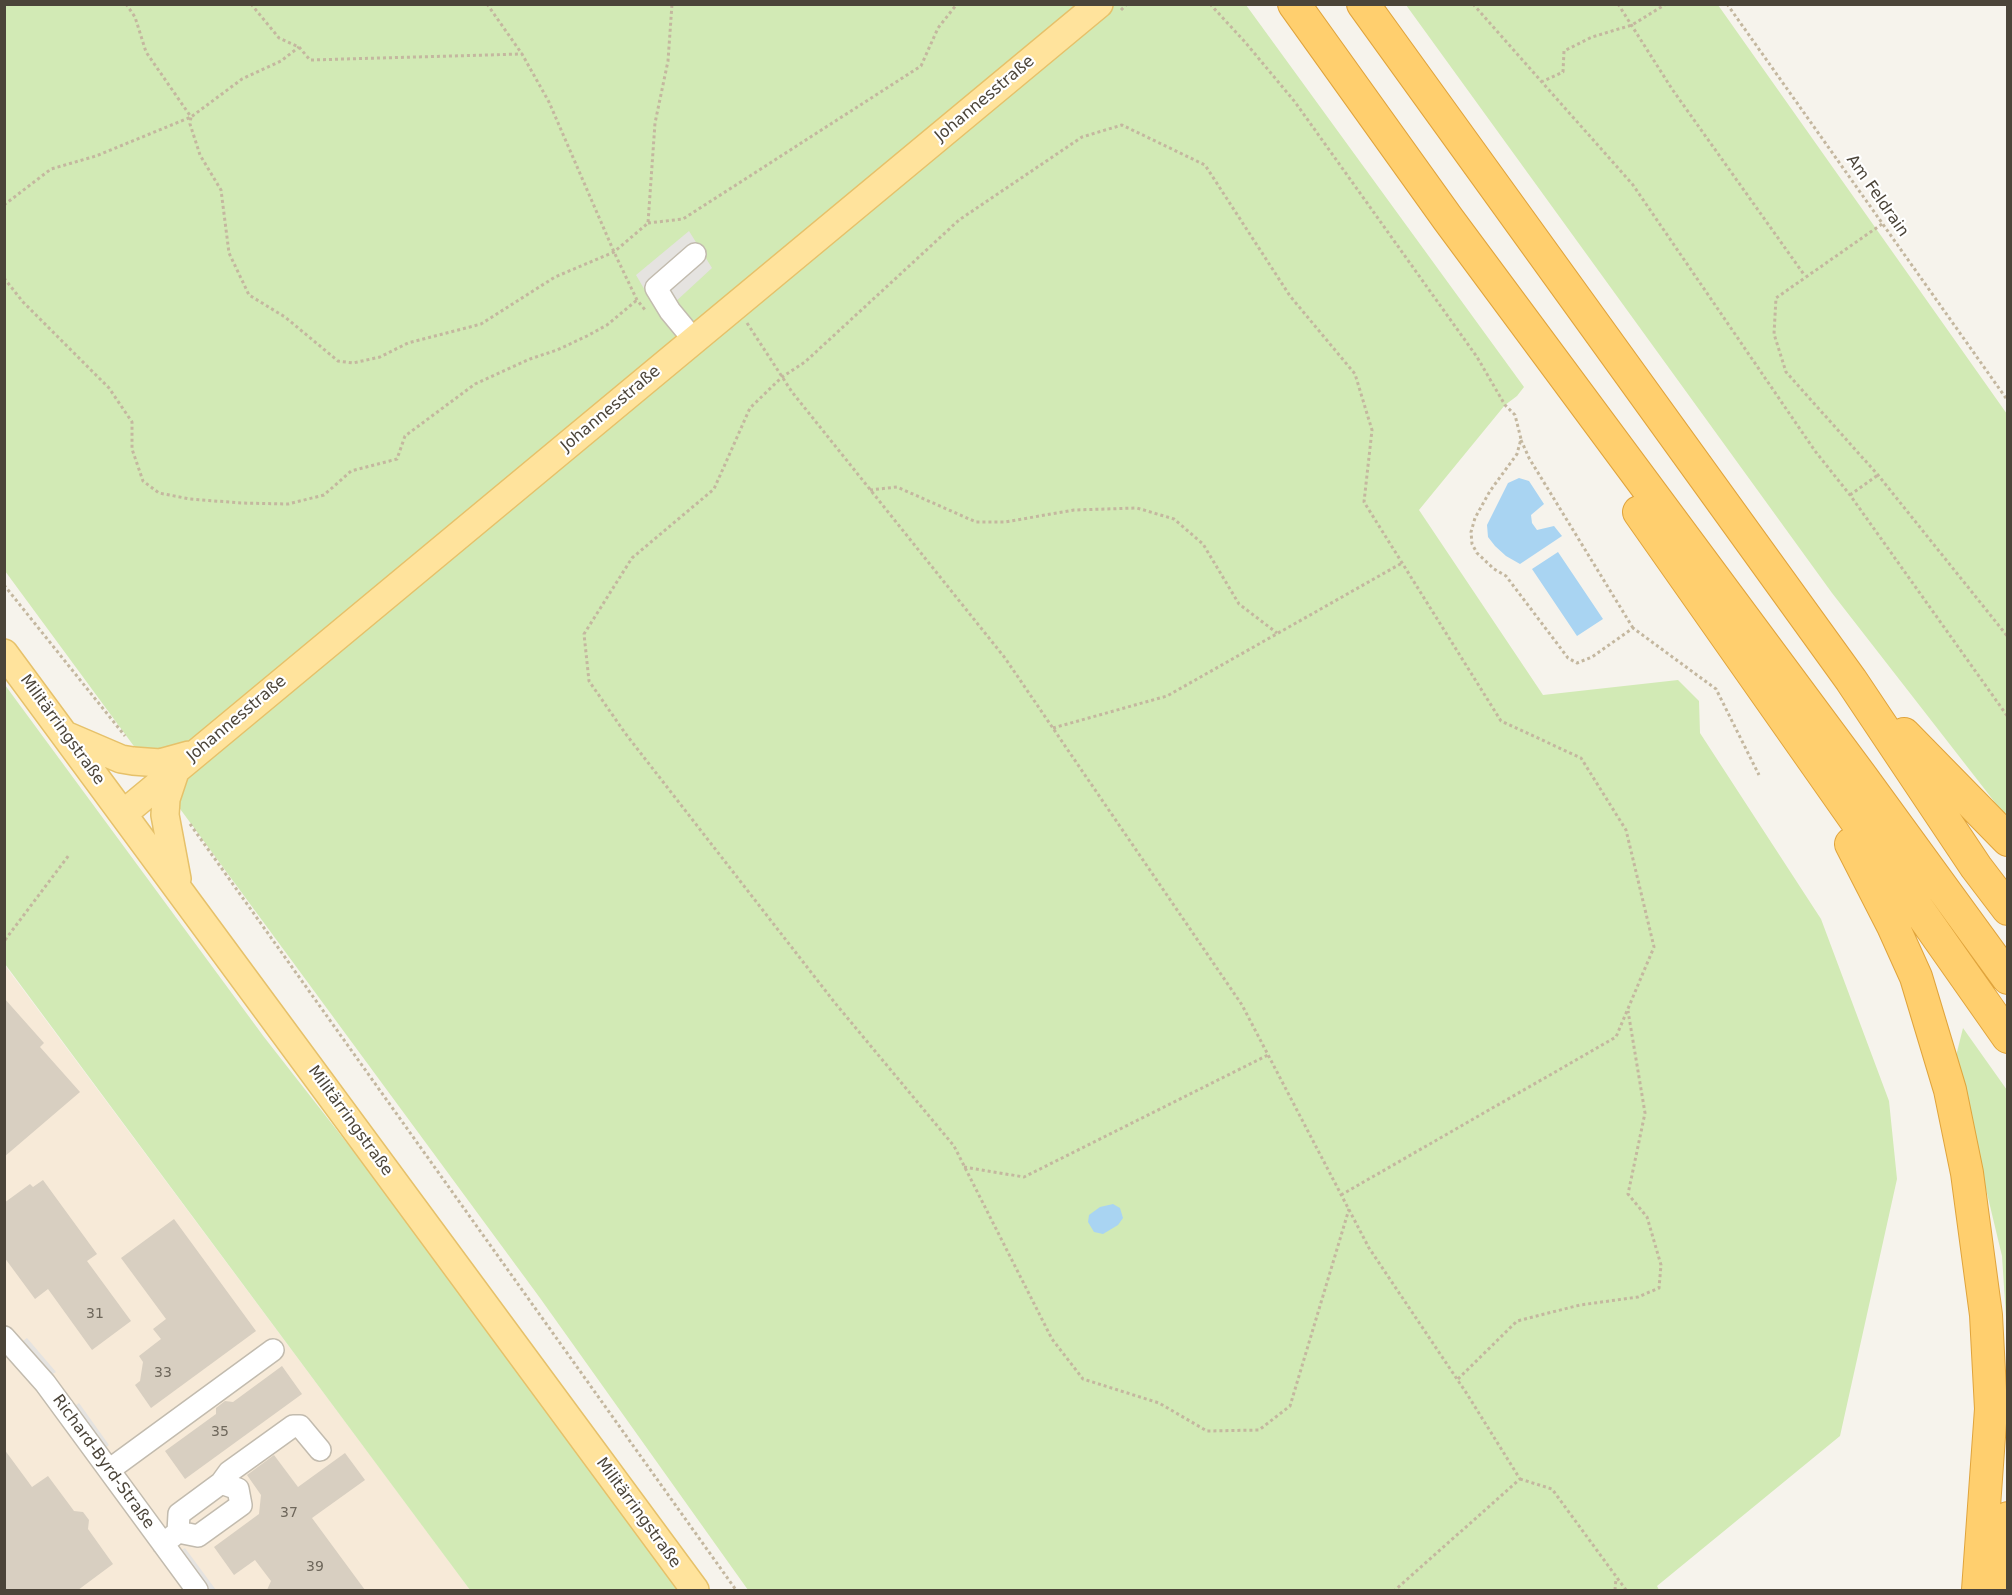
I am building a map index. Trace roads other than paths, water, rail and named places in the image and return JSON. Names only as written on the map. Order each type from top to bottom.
[{"type":"highway","points":[[1294,4],[1448,219],[1854,766],[2007,978]]},
{"type":"highway","points":[[1363,4],[1851,680],[1976,867],[2007,909]]},
{"type":"highway","points":[[1448,219],[1450,240],[2007,1037]]},
{"type":"highway","points":[[1851,680],[2007,840]]},
{"type":"highway","points":[[1772,702],[1789,739],[1863,866],[1893,926],[1916,977],[1950,1090],[1967,1173],[1986,1315],[1991,1409],[1978,1590]]},
{"type":"highway","points":[[2005,1590],[2002,1552],[2007,1518]]},
{"type":"main road","name":"Johannesstraße","points":[[123,814],[1099,4]]},
{"type":"main road","name":"Militärringstraße","points":[[4,653],[695,1590]]},
{"type":"main road","points":[[65,735],[121,759],[160,763],[186,761]]},
{"type":"main road","points":[[179,889],[165,815],[166,799],[186,761]]},
{"type":"street","points":[[694,340],[670,311],[656,288],[695,254]]},
{"type":"street","name":"Richard-Byrd-Straße","points":[[4,1337],[45,1383],[109,1470],[171,1538],[197,1590]]},
{"type":"street","points":[[109,1470],[273,1350]]},
{"type":"street","points":[[221,1483],[238,1489],[241,1505],[198,1536],[171,1538],[179,1514],[221,1483],[229,1472],[293,1426],[300,1426],[320,1450]]},
{"type":"water","points":[[1519,478],[1529,481],[1544,504],[1531,515],[1532,523],[1537,530],[1554,526],[1562,536],[1520,564],[1495,546],[1488,537],[1487,525],[1508,483]]},
{"type":"water","points":[[1558,552],[1603,619],[1577,636],[1532,569]]},
{"type":"water","points":[[1113,1204],[1120,1208],[1123,1218],[1118,1225],[1103,1234],[1094,1232],[1088,1222],[1089,1215],[1100,1207]]}]
